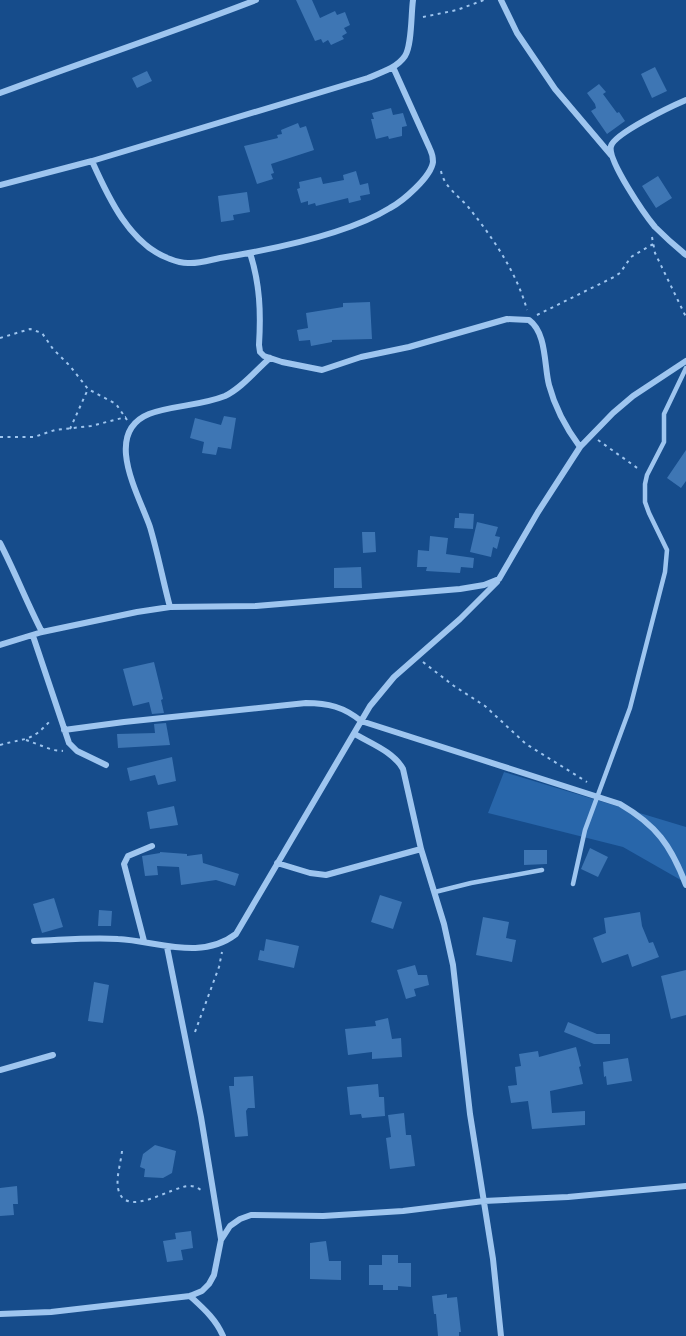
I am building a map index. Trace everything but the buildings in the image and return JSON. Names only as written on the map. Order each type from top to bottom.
[{"type":"street","points":[[0,93],[255,0]]},
{"type":"street","points":[[0,185],[93,161],[368,78],[393,67],[405,56],[408,48],[413,0]]},
{"type":"street","points":[[501,0],[517,33],[555,90],[611,156],[653,224],[686,255]]},
{"type":"street","points":[[93,161],[112,204],[125,223],[147,245],[168,258],[189,264],[250,253],[360,223],[389,209],[417,186],[429,171],[433,160],[423,132],[393,67]]},
{"type":"street","points":[[611,156],[611,146],[617,137],[686,100]]},
{"type":"street","points":[[250,253],[260,297],[258,345],[260,352],[270,358],[322,370],[361,357],[409,347],[507,319],[530,321],[541,343],[549,385],[559,414],[580,447]]},
{"type":"street","points":[[170,607],[150,528],[126,461],[126,447],[131,427],[135,422],[150,414],[192,406],[227,395],[270,358]]},
{"type":"street","points":[[34,941],[109,938],[144,941],[167,947],[192,948],[224,944],[236,934],[370,706],[394,678],[460,619],[499,579],[538,512],[580,447],[633,396],[686,361]]},
{"type":"street","points":[[0,543],[19,579],[42,632]]},
{"type":"street","points":[[0,645],[42,632],[170,607],[256,606],[459,589],[484,585],[499,579]]},
{"type":"street","points":[[33,636],[64,730],[73,748],[106,765]]},
{"type":"street","points":[[64,730],[306,703],[338,706],[361,722],[598,792],[637,814],[654,828],[673,853],[686,885]]},
{"type":"street","points":[[355,734],[399,762],[407,785],[421,849],[435,892],[453,965],[470,1114],[493,1259],[501,1336]]},
{"type":"street","points":[[144,941],[124,864],[128,856],[152,846]]},
{"type":"street","points":[[277,863],[310,873],[326,875],[421,849]]},
{"type":"street","points":[[167,947],[201,1117],[221,1240]]},
{"type":"street","points":[[0,1070],[53,1055]]},
{"type":"street","points":[[0,1314],[51,1312],[190,1296],[209,1284],[214,1275],[221,1240],[230,1226],[251,1215],[323,1216],[403,1211],[484,1201],[568,1197],[686,1185]]},
{"type":"street","points":[[190,1296],[208,1312],[223,1336]]},
{"type":"lane","points":[[573,884],[577,859],[598,792],[630,708],[665,572],[667,550],[645,502],[645,484],[647,475],[664,442],[664,414],[683,382],[686,368]]},
{"type":"lane","points":[[435,892],[542,870]]},
{"type":"path","points":[[411,18],[457,10],[484,0]]},
{"type":"path","points":[[433,160],[439,164],[445,184],[468,207],[501,254],[520,290],[530,321],[538,314],[620,273],[631,257],[653,244]]},
{"type":"path","points":[[653,224],[653,244],[667,280],[686,317]]},
{"type":"path","points":[[0,338],[30,329],[42,333],[88,389],[116,404],[131,427]]},
{"type":"path","points":[[70,429],[88,389]]},
{"type":"path","points":[[0,437],[34,437],[55,430],[91,426],[126,417]]},
{"type":"path","points":[[591,435],[647,475]]},
{"type":"path","points":[[417,656],[453,686],[485,706],[526,744],[598,792]]},
{"type":"path","points":[[0,745],[26,740],[42,730],[59,712]]},
{"type":"path","points":[[26,740],[59,752],[73,748]]},
{"type":"path","points":[[195,1032],[219,967],[224,944]]},
{"type":"path","points":[[122,1150],[117,1186],[125,1199],[136,1203],[188,1186],[197,1187],[213,1197]]},
{"type":"shaded area","points":[[504,772],[686,827],[686,883],[623,847],[488,813]]}]
